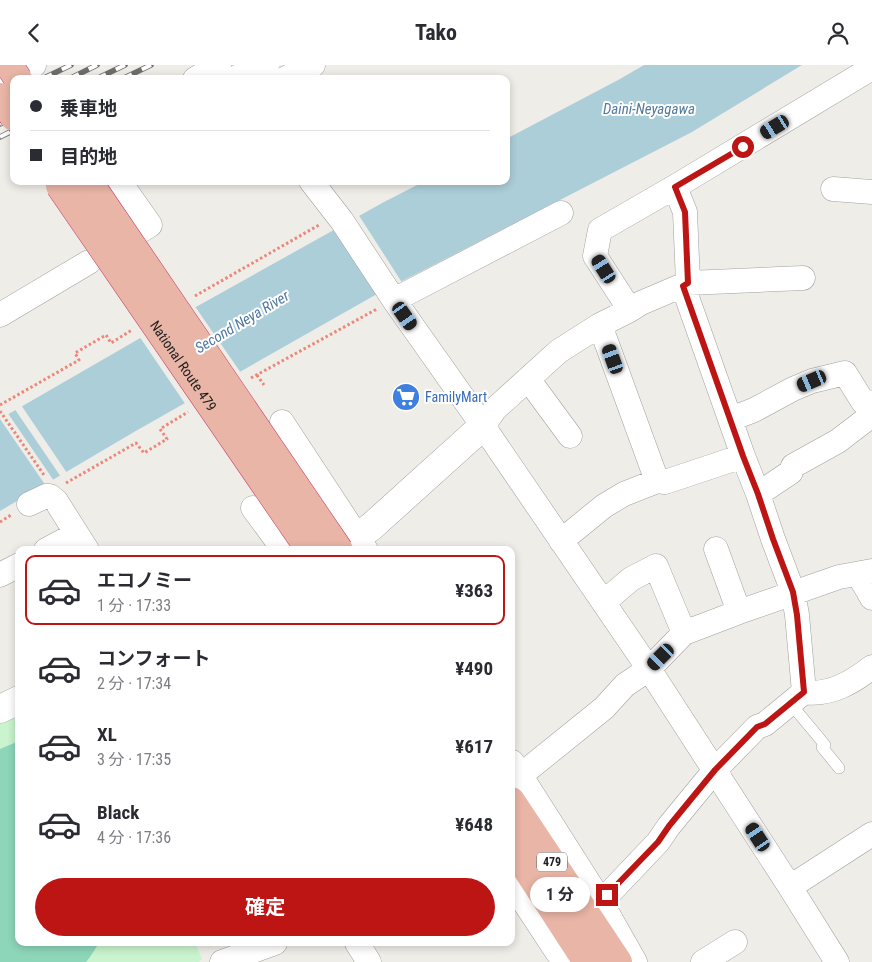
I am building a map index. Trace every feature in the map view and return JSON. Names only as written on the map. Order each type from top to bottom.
[{"type":"highway","points":[[0,97],[10,111]]},
{"type":"highway","name":"National Route 479","points":[[62,185],[307,546]]},
{"type":"highway","name":"National Route 479","points":[[91,185],[353,544]]},
{"type":"highway","name":"479","points":[[515,808],[583,931],[587,962]]},
{"type":"highway","name":"479","points":[[515,850],[583,931],[618,962]]},
{"type":"street","points":[[14,75],[34,65]]},
{"type":"street","points":[[202,75],[219,65]]},
{"type":"street","points":[[246,75],[265,65]]},
{"type":"street","points":[[292,75],[313,65]]},
{"type":"street","points":[[630,311],[595,255],[600,230],[872,69]]},
{"type":"street","points":[[122,185],[150,225],[142,230]]},
{"type":"street","points":[[314,185],[342,221],[392,297],[604,602],[715,770],[837,962]]},
{"type":"street","points":[[675,187],[685,212],[685,284],[743,456],[793,592],[797,615],[797,698]]},
{"type":"street","points":[[833,189],[872,192]]},
{"type":"street","points":[[392,297],[562,213]]},
{"type":"street","points":[[0,315],[89,262]]},
{"type":"street","points":[[282,423],[353,544],[483,426],[495,409],[559,351],[600,325],[630,311],[641,303],[685,284],[804,278]]},
{"type":"street","points":[[600,325],[657,481]]},
{"type":"street","points":[[731,419],[754,410],[812,381],[845,373],[863,402],[868,402],[872,409]]},
{"type":"street","points":[[528,379],[570,436]]},
{"type":"street","points":[[758,494],[791,472],[793,466],[838,441],[872,415]]},
{"type":"street","points":[[561,541],[604,505],[624,494],[657,481],[665,482],[743,456]]},
{"type":"street","points":[[29,504],[46,496],[52,498],[82,542],[64,546]]},
{"type":"street","points":[[253,508],[281,546]]},
{"type":"street","points":[[716,549],[739,612]]},
{"type":"street","points":[[604,602],[631,579],[656,566],[684,633]]},
{"type":"street","points":[[0,575],[15,567]]},
{"type":"street","points":[[635,962],[583,931],[516,768],[604,708],[625,685],[649,669],[684,633],[793,592],[840,577],[865,573],[872,598]]},
{"type":"street","points":[[515,888],[557,952],[583,931],[658,842],[715,770],[757,727],[765,724],[797,698],[811,693],[839,689],[872,667]]},
{"type":"street","points":[[0,709],[15,702]]},
{"type":"street","points":[[790,887],[872,834]]},
{"type":"street","points":[[703,962],[735,942]]},
{"type":"street","points":[[222,962],[267,946]]},
{"type":"street","points":[[358,946],[369,962]]},
{"type":"lane","points":[[797,698],[824,745],[822,747],[840,768]]},
{"type":"path","points":[[257,375],[264,385]]},
{"type":"path","points":[[0,411],[45,477]]},
{"type":"green space","points":[[15,717],[15,946],[196,946],[202,959],[199,962],[0,962],[0,724]]},
{"type":"green space","points":[[15,743],[15,946],[97,946],[86,962],[0,962],[0,749]]},
{"type":"water","name":"Daini-Neyagawa","points":[[644,65],[802,65],[692,132],[377,294],[134,432],[0,511],[0,419],[142,337],[417,185],[510,185],[510,137]]},
{"type":"pier","points":[[358,214],[403,284],[379,295],[334,228]]},
{"type":"pier","points":[[194,305],[241,373],[186,405],[139,336]]},
{"type":"pier","points":[[21,405],[67,473],[61,477],[14,408]]},
{"type":"pier","points":[[7,412],[54,481],[46,486],[0,419]]},
{"type":"railway","points":[[50,75],[71,65]]},
{"type":"railway","points":[[77,75],[97,65]]},
{"type":"railway","points":[[104,75],[125,65]]},
{"type":"railway","points":[[130,75],[151,65]]},
{"type":"railway","points":[[0,98],[10,94]]},
{"type":"railway","points":[[0,111],[10,107]]},
{"type":"railway","points":[[0,124],[10,120]]},
{"type":"railway","points":[[0,137],[10,132]]},
{"type":"place","name":"FamilyMart","points":[[406,397]]},
{"type":"route","points":[[607,895],[658,842],[715,770],[757,727],[765,724],[804,692],[793,592],[683,286],[688,283],[685,212],[675,187],[743,147]]},
{"type":"water label","name":"Second Neya River","points":[[242,322]]}]
